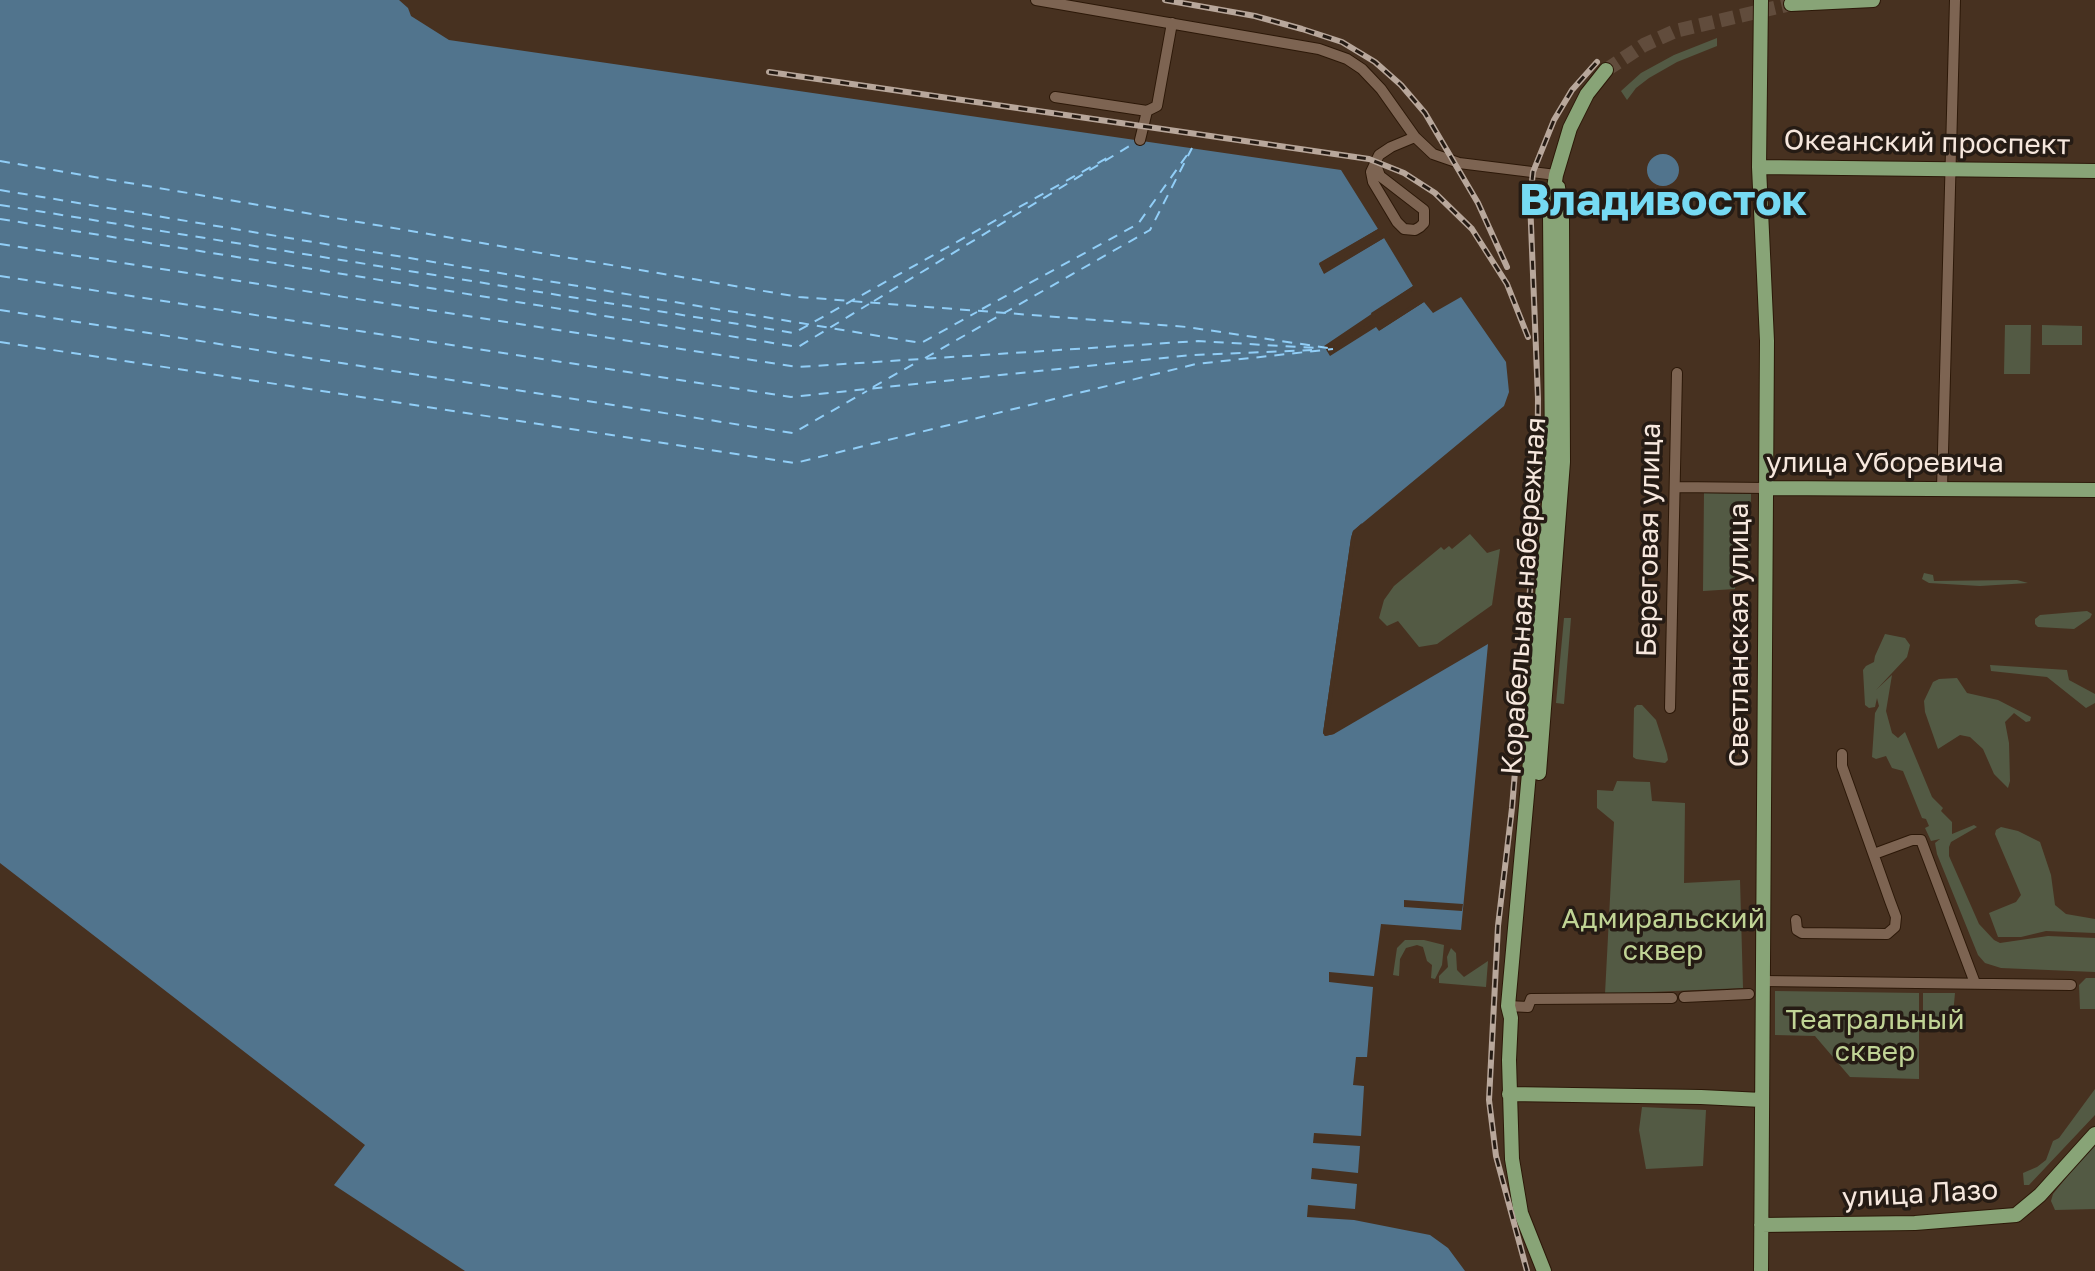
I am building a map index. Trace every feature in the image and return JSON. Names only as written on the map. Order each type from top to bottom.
[{"type":"main road","name":"Светланская улица","points":[[1761,0],[1759,167],[1767,325],[1761,1271]]},
{"type":"main road","points":[[1791,4],[1873,0]]},
{"type":"main road","name":"Корабельная набережная","points":[[1544,1271],[1521,1213],[1512,1159],[1509,1094],[1511,1010],[1552,462],[1550,214],[1556,175],[1576,114],[1606,70]]},
{"type":"main road","name":"Океанский проспект","points":[[1759,167],[2095,171]]},
{"type":"main road","name":"улица Уборевича","points":[[1766,488],[2095,490]]},
{"type":"main road","points":[[1509,1094],[1762,1100]]},
{"type":"main road","name":"улица Лазо","points":[[1761,1225],[1905,1224],[2010,1217],[2025,1210],[2095,1134]]},
{"type":"street","points":[[1036,0],[1319,49],[1347,59],[1369,75],[1415,137],[1433,154],[1459,163],[1556,175]]},
{"type":"street","points":[[1942,489],[1955,0]]},
{"type":"street","points":[[1055,97],[1147,111],[1157,106],[1172,23]]},
{"type":"street","points":[[1140,140],[1147,111]]},
{"type":"street","points":[[1376,165],[1380,176],[1424,210],[1424,223],[1415,230],[1404,229],[1391,212],[1373,182],[1371,172],[1379,155],[1415,137]]},
{"type":"street","name":"Береговая улица","points":[[1670,708],[1677,373]]},
{"type":"street","name":"улица Уборевича","points":[[1675,487],[1766,488]]},
{"type":"street","points":[[1796,920],[1797,930],[1802,933],[1887,934],[1893,930],[1896,917],[1842,766],[1842,754]]},
{"type":"street","points":[[1874,854],[1912,840],[1921,840],[1975,983]]},
{"type":"street","points":[[1763,981],[2071,985]]},
{"type":"street","points":[[1511,1010],[1528,1007],[1531,999],[1749,994]]},
{"type":"green space","points":[[1717,38],[1717,46],[1677,62],[1649,78],[1627,100],[1621,91],[1641,73],[1674,55]]},
{"type":"green space","points":[[2005,325],[2031,325],[2030,374],[2004,374]]},
{"type":"green space","points":[[2042,325],[2082,326],[2082,345],[2042,345]]},
{"type":"green space","points":[[1704,493],[1751,494],[1750,580],[1735,581],[1735,589],[1703,591]]},
{"type":"green space","points":[[1470,534],[1487,553],[1500,549],[1492,605],[1437,644],[1419,647],[1398,621],[1387,626],[1379,618],[1384,600],[1394,586],[1441,547],[1444,550],[1449,546],[1452,549]]},
{"type":"green space","points":[[1924,573],[1933,575],[1934,581],[2017,580],[2028,583],[1980,586],[1929,583],[1922,579]]},
{"type":"green space","points":[[2087,611],[2092,614],[2090,618],[2074,629],[2038,627],[2035,624],[2035,619],[2040,615]]},
{"type":"green space","points":[[1564,618],[1571,618],[1564,704],[1556,703]]},
{"type":"green space","points":[[1885,634],[1905,638],[1910,645],[1907,657],[1876,690],[1892,675],[1886,711],[1892,733],[1898,738],[1905,732],[1932,797],[1952,822],[1952,834],[1974,825],[1977,827],[1951,842],[1949,856],[1979,924],[2000,943],[2048,936],[2095,938],[2095,972],[2001,968],[1985,963],[1978,955],[1937,854],[1935,843],[1940,839],[1931,841],[1925,828],[1929,826],[1922,818],[1903,771],[1892,768],[1886,756],[1872,757],[1875,713],[1879,706],[1877,698],[1875,707],[1865,705],[1863,670],[1874,662]]},
{"type":"green space","points":[[1990,665],[2067,670],[2069,680],[2095,694],[2095,703],[2086,708],[2047,677],[1991,671]]},
{"type":"green space","points":[[1957,678],[1967,693],[1998,700],[2031,717],[2026,722],[2014,713],[2005,722],[2009,743],[2008,788],[1994,774],[1983,749],[1970,737],[1960,735],[1938,749],[1924,701],[1933,682]]},
{"type":"green space","points":[[1642,705],[1656,720],[1667,754],[1665,763],[1633,757],[1634,708]]},
{"type":"green space","name":"Адмиральский сквер","points":[[1617,781],[1650,782],[1652,801],[1685,803],[1684,883],[1740,880],[1743,988],[1605,994],[1614,822],[1597,808],[1597,790],[1613,791]]},
{"type":"green space","points":[[2001,827],[2040,842],[2051,875],[2055,905],[2066,914],[2095,919],[2095,933],[2046,931],[2021,937],[1998,937],[1989,913],[2016,902],[2021,895],[1995,834]]},
{"type":"green space","points":[[1405,940],[1424,940],[1444,945],[1442,965],[1435,979],[1431,978],[1432,965],[1427,961],[1423,947],[1417,945],[1406,948],[1400,959],[1399,976],[1393,975],[1397,948]]},
{"type":"green space","points":[[1451,948],[1456,953],[1457,970],[1464,977],[1488,961],[1486,987],[1439,983],[1439,976],[1448,967],[1447,957]]},
{"type":"green space","points":[[2086,978],[2095,978],[2095,1009],[2080,1009],[2079,985]]},
{"type":"green space","name":"Театральный сквер","points":[[1775,991],[1919,993],[1919,1079],[1850,1077],[1815,1036],[1775,1035]]},
{"type":"green space","points":[[1923,993],[1955,993],[1952,1025],[1934,1029],[1927,1025],[1923,1018]]},
{"type":"green space","points":[[2095,1089],[2095,1115],[2029,1185],[2024,1185],[2023,1173],[2046,1160],[2053,1141],[2059,1138]]},
{"type":"green space","points":[[1642,1107],[1706,1110],[1703,1166],[1646,1169],[1639,1130]]},
{"type":"green space","points":[[2095,1142],[2095,1209],[2055,1210],[2051,1201],[2053,1194]]},
{"type":"water","points":[[0,0],[399,0],[411,16],[449,40],[1341,170],[1378,229],[1319,263],[1324,273],[1384,238],[1413,286],[1325,347],[1330,355],[1376,326],[1380,330],[1424,302],[1433,313],[1461,297],[1506,362],[1509,392],[1504,406],[1353,531],[1351,538],[1325,736],[1334,734],[1488,644],[1461,930],[1381,924],[1374,976],[1329,972],[1329,982],[1373,987],[1367,1057],[1356,1057],[1353,1085],[1364,1086],[1361,1136],[1314,1133],[1313,1143],[1360,1146],[1358,1173],[1312,1168],[1311,1179],[1357,1184],[1355,1209],[1308,1205],[1307,1217],[1354,1220],[1430,1235],[1448,1248],[1465,1271],[465,1271],[334,1185],[365,1145],[0,863]]},
{"type":"water","points":[[1663,154],[1675,158],[1679,170],[1675,182],[1663,186],[1651,182],[1647,170],[1651,158]]},
{"type":"pier","points":[[1378,229],[1380,232],[1324,265],[1326,268],[1382,235],[1384,238],[1324,274],[1319,264]]},
{"type":"pier","points":[[1413,286],[1415,289],[1330,349],[1375,323],[1380,325],[1422,299],[1424,302],[1379,331],[1376,327],[1330,356],[1324,346]]},
{"type":"pier","points":[[1362,523],[1355,539],[1327,732],[1335,729],[1334,734],[1325,736],[1351,538],[1353,531]]},
{"type":"pier","points":[[1404,900],[1463,904],[1462,911],[1404,907]]},
{"type":"ferry route","points":[[874,301],[1136,142]]},
{"type":"ferry route","points":[[925,358],[1150,230],[1192,148]]},
{"type":"ferry route","points":[[982,309],[1138,224],[1187,155]]},
{"type":"ferry route","points":[[0,205],[794,333],[1107,158]]},
{"type":"ferry route","points":[[0,161],[799,297],[1187,327],[1328,348]]},
{"type":"ferry route","points":[[0,190],[921,343],[977,312]]},
{"type":"ferry route","points":[[0,219],[798,347],[869,304]]},
{"type":"ferry route","points":[[0,244],[798,367],[1198,341],[1316,348]]},
{"type":"ferry route","points":[[0,276],[791,397],[1192,355],[1312,350]]},
{"type":"ferry route","points":[[0,310],[793,433],[867,391]]},
{"type":"ferry route","points":[[0,342],[795,463],[1196,364],[1333,349]]},
{"type":"ferry route","points":[[873,387],[919,361]]},
{"type":"tunnel","points":[[1606,70],[1644,45],[1675,31],[1791,4]]},
{"type":"railway","points":[[1165,0],[1255,16],[1302,29],[1342,42],[1375,62],[1401,85],[1425,113],[1478,203],[1507,267]]},
{"type":"railway","points":[[1527,1271],[1496,1156],[1489,1100],[1498,926],[1512,808],[1537,504],[1538,399],[1530,200],[1533,172],[1554,120],[1572,90],[1597,62]]},
{"type":"railway","points":[[769,72],[1369,159],[1404,173],[1435,193],[1472,229],[1507,284],[1528,337]]},
{"type":"district","name":"Владивосток","points":[[1663,201]]}]
